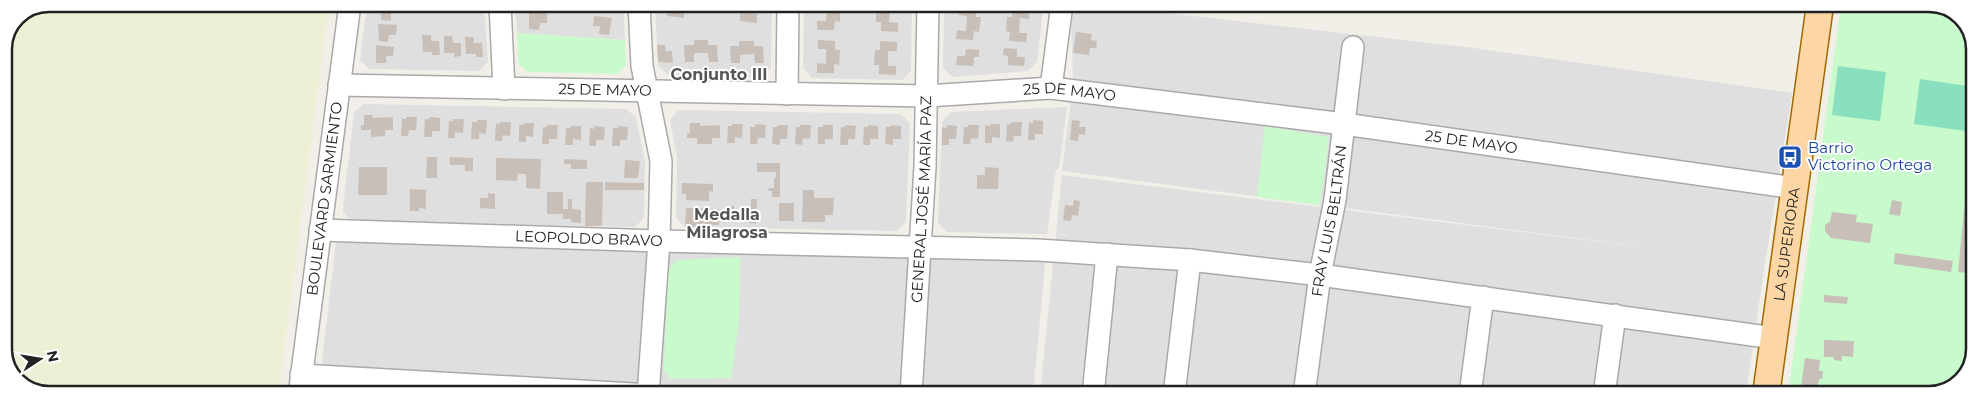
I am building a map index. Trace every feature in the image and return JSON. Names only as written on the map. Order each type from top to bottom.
[{"type":"main road","name":"LA SUPERIORA","points":[[1767,386],[1819,12]]},
{"type":"street","name":"BOULEVARD SARMIENTO","points":[[300,385],[349,12]]},
{"type":"street","points":[[500,12],[504,89]]},
{"type":"street","points":[[639,12],[642,66],[661,161],[659,241],[650,386]]},
{"type":"street","points":[[787,94],[788,12]]},
{"type":"street","name":"GENERAL JOSÉ MARÍA PAZ","points":[[912,386],[921,247],[928,12]]},
{"type":"street","points":[[1051,88],[1061,12]]},
{"type":"street","name":"FRAY LUIS BELTRÁN","points":[[1305,386],[1320,275],[1335,200],[1353,47]]},
{"type":"street","name":"25 DE MAYO","points":[[339,86],[926,96],[1051,88],[1344,124],[1795,188]]},
{"type":"street","name":"LEOPOLDO BRAVO","points":[[320,230],[659,241],[1038,250],[1190,260],[1320,275],[1774,338]]},
{"type":"street","points":[[1094,386],[1107,254]]},
{"type":"street","points":[[1175,386],[1190,260]]},
{"type":"street","points":[[1471,386],[1483,297]]},
{"type":"street","points":[[1605,386],[1614,315]]},
{"type":"street","points":[[300,385],[335,386]]},
{"type":"shaded area","points":[[366,12],[485,12],[488,62],[479,71],[369,69],[360,60]]},
{"type":"shaded area","points":[[516,12],[623,12],[625,40],[517,33]]},
{"type":"shaded area","points":[[655,12],[772,12],[771,68],[762,77],[668,75],[658,66]]},
{"type":"shaded area","points":[[804,12],[912,12],[911,71],[902,80],[812,78],[803,68]]},
{"type":"shaded area","points":[[944,12],[1043,12],[1037,62],[1028,71],[953,77],[943,68]]},
{"type":"shaded area","points":[[1079,12],[1158,12],[1474,48],[1792,93],[1747,386],[1041,386],[1062,175],[1675,251],[1062,171],[1073,83],[1071,15]]},
{"type":"shaded area","points":[[364,104],[626,109],[636,117],[645,161],[644,218],[635,227],[352,221],[343,212],[344,199],[354,112]]},
{"type":"shaded area","points":[[1067,107],[1059,169],[1056,169],[1047,234],[947,232],[938,223],[942,122],[951,112]]},
{"type":"shaded area","points":[[678,110],[901,114],[910,123],[906,222],[897,231],[685,227],[676,218],[677,158],[670,120]]},
{"type":"shaded area","points":[[336,242],[1047,244],[1034,386],[319,386]]},
{"type":"green space","points":[[50,12],[328,12],[279,386],[43,386],[27,379],[15,363],[13,352],[12,50],[15,36],[23,23],[36,15]]},
{"type":"green space","points":[[1840,12],[1928,12],[1940,14],[1956,25],[1963,36],[1965,47],[1966,349],[1963,363],[1951,379],[1940,385],[1933,386],[1789,386]]},
{"type":"green space","points":[[1916,12],[1928,12],[1941,14]]},
{"type":"green space","points":[[517,33],[625,40],[626,65],[617,74],[527,72],[518,63]]},
{"type":"green space","points":[[1838,66],[1886,72],[1880,121],[1832,115]]},
{"type":"green space","points":[[1920,79],[1965,86],[1965,131],[1914,124]]},
{"type":"green space","points":[[1265,126],[1329,137],[1320,205],[1257,197]]},
{"type":"green space","points":[[740,257],[739,323],[731,378],[671,379],[664,370],[668,270],[676,260]]},
{"type":"building","points":[[381,12],[399,12],[391,13],[391,21],[381,20]]},
{"type":"building","points":[[529,12],[547,13],[547,23],[540,23],[539,30],[529,29]]},
{"type":"building","points":[[667,12],[685,12],[684,18],[667,16]]},
{"type":"building","points":[[740,12],[757,14],[757,23],[740,21]]},
{"type":"building","points":[[827,12],[840,12],[840,22],[835,21],[834,30],[817,30],[817,21],[826,21]]},
{"type":"building","points":[[876,12],[890,12],[889,22],[898,23],[898,32],[881,31],[881,22],[876,22]]},
{"type":"building","points":[[959,12],[976,12],[976,17],[981,17],[979,32],[974,31],[973,40],[956,39],[957,30],[966,31],[967,16],[959,15]]},
{"type":"building","points":[[1012,12],[1029,12],[1029,19],[1020,18],[1019,33],[1027,33],[1026,42],[1009,41],[1010,32],[1006,31],[1007,17],[1012,17]]},
{"type":"building","points":[[594,16],[612,18],[609,35],[599,34],[600,26],[593,26]]},
{"type":"building","points":[[378,24],[397,25],[396,35],[389,35],[388,42],[379,41]]},
{"type":"building","points":[[1076,32],[1092,34],[1091,40],[1097,41],[1096,48],[1090,48],[1089,55],[1073,53]]},
{"type":"building","points":[[422,35],[431,35],[431,41],[439,41],[440,55],[432,55],[432,52],[423,52]]},
{"type":"building","points":[[444,36],[452,36],[453,43],[461,43],[461,56],[454,57],[454,53],[444,53]]},
{"type":"building","points":[[465,37],[474,37],[474,43],[482,43],[483,57],[476,57],[476,54],[466,54]]},
{"type":"building","points":[[694,40],[708,40],[708,45],[717,45],[718,62],[709,62],[708,53],[694,53],[694,62],[685,62],[684,45],[694,45]]},
{"type":"building","points":[[818,40],[835,41],[835,50],[840,50],[839,65],[834,64],[834,73],[817,73],[817,63],[826,64],[826,49],[818,49]]},
{"type":"building","points":[[739,41],[754,41],[754,46],[763,46],[764,63],[755,63],[754,54],[740,55],[740,63],[731,63],[730,46],[739,46]]},
{"type":"building","points":[[880,41],[897,42],[897,51],[888,51],[888,66],[896,66],[896,75],[879,74],[879,65],[874,65],[875,50],[880,50]]},
{"type":"building","points":[[376,45],[394,47],[393,56],[386,56],[386,63],[376,63]]},
{"type":"building","points":[[657,45],[665,45],[666,51],[672,51],[673,63],[658,62]]},
{"type":"building","points":[[1004,48],[1017,49],[1017,57],[1025,57],[1024,66],[1008,65],[1008,56],[1003,55]]},
{"type":"building","points":[[966,49],[979,50],[979,57],[974,57],[973,66],[956,65],[957,56],[965,56]]},
{"type":"building","points":[[364,115],[373,115],[372,118],[393,117],[393,130],[385,130],[385,136],[371,137],[371,130],[361,130],[361,125],[364,125]]},
{"type":"building","points":[[406,117],[417,117],[416,130],[409,130],[408,136],[401,136],[402,119],[406,119]]},
{"type":"building","points":[[430,117],[440,118],[440,131],[432,131],[432,137],[424,137],[425,119]]},
{"type":"building","points":[[453,119],[464,119],[463,133],[455,132],[455,138],[448,138],[449,121],[453,121]]},
{"type":"building","points":[[477,120],[487,120],[486,134],[479,133],[479,139],[471,139],[472,122],[477,122]]},
{"type":"building","points":[[1033,120],[1043,121],[1043,134],[1035,134],[1035,140],[1028,140],[1029,122],[1033,123]]},
{"type":"building","points":[[1072,120],[1080,121],[1079,127],[1086,127],[1085,135],[1079,134],[1078,141],[1070,140]]},
{"type":"building","points":[[500,122],[511,122],[510,136],[503,135],[502,141],[495,141],[496,123],[500,124]]},
{"type":"building","points":[[1011,122],[1022,122],[1021,136],[1014,136],[1013,142],[1006,141],[1007,124],[1011,124]]},
{"type":"building","points":[[534,123],[533,137],[526,136],[526,142],[519,142],[519,125]]},
{"type":"building","points":[[690,123],[700,123],[700,126],[720,125],[720,138],[712,138],[712,144],[697,144],[697,138],[687,138],[687,133],[690,133]]},
{"type":"building","points":[[732,124],[743,124],[742,138],[735,137],[735,143],[727,143],[728,126],[732,126]]},
{"type":"building","points":[[755,124],[766,125],[765,138],[758,138],[757,144],[750,144],[750,127],[755,127]]},
{"type":"building","points":[[990,124],[1000,124],[1000,138],[992,137],[992,143],[985,143],[985,125],[990,126]]},
{"type":"building","points":[[547,125],[558,125],[557,139],[549,139],[549,144],[542,144],[543,127],[547,127]]},
{"type":"building","points":[[788,125],[787,139],[780,139],[780,145],[772,144],[773,127]]},
{"type":"building","points":[[800,125],[811,125],[810,139],[803,138],[802,145],[795,144],[796,127],[800,127]]},
{"type":"building","points":[[823,125],[833,125],[833,139],[825,139],[825,144],[818,144],[818,127],[823,127]]},
{"type":"building","points":[[845,125],[856,126],[855,139],[848,139],[848,145],[840,145],[841,127],[845,127]]},
{"type":"building","points":[[868,125],[878,126],[878,139],[870,139],[870,145],[863,145],[864,127],[868,127]]},
{"type":"building","points":[[891,125],[901,126],[901,139],[893,139],[893,145],[885,144],[886,127]]},
{"type":"building","points":[[947,125],[957,126],[956,139],[949,139],[949,145],[942,145],[942,127],[947,128]]},
{"type":"building","points":[[968,125],[979,125],[978,139],[971,138],[970,144],[963,144],[964,127],[968,127]]},
{"type":"building","points":[[581,126],[581,140],[573,139],[573,145],[565,145],[566,128]]},
{"type":"building","points":[[594,126],[605,127],[604,140],[596,140],[596,146],[589,146],[590,128],[594,129]]},
{"type":"building","points":[[618,126],[628,127],[627,140],[620,140],[620,146],[612,146],[613,128],[618,128]]},
{"type":"building","points":[[427,157],[437,157],[437,178],[426,178]]},
{"type":"building","points":[[450,157],[473,158],[473,171],[465,171],[465,165],[450,165]]},
{"type":"building","points":[[496,158],[541,159],[540,189],[526,188],[526,174],[518,174],[517,181],[496,180]]},
{"type":"building","points":[[564,159],[587,160],[587,169],[571,169],[571,164],[564,164]]},
{"type":"building","points":[[625,160],[640,161],[638,178],[624,178]]},
{"type":"building","points":[[757,163],[780,163],[780,197],[772,197],[772,191],[768,191],[769,188],[774,188],[776,172],[757,172]]},
{"type":"building","points":[[359,167],[387,167],[387,195],[358,195]]},
{"type":"building","points":[[985,167],[999,168],[998,189],[977,189],[977,175],[985,175]]},
{"type":"building","points":[[586,182],[603,182],[602,226],[585,226]]},
{"type":"building","points":[[605,182],[644,183],[644,190],[605,190]]},
{"type":"building","points":[[682,183],[713,184],[713,192],[709,191],[709,201],[686,200],[686,194],[682,194]]},
{"type":"building","points":[[410,189],[426,190],[426,209],[419,208],[419,211],[410,211]]},
{"type":"building","points":[[803,190],[814,190],[814,198],[834,198],[833,215],[825,215],[825,222],[802,222]]},
{"type":"building","points":[[547,192],[563,192],[563,209],[568,209],[568,199],[572,199],[572,209],[581,210],[581,223],[571,222],[571,219],[563,219],[563,214],[547,214]]},
{"type":"building","points":[[488,193],[495,194],[495,209],[480,208],[480,198],[488,198]]},
{"type":"building","points":[[1965,195],[1966,273],[1958,272]]},
{"type":"building","points":[[751,199],[757,199],[756,224],[741,221],[741,207],[751,207]]},
{"type":"building","points":[[1074,200],[1080,201],[1078,216],[1072,215],[1071,221],[1063,220],[1065,205],[1073,206]]},
{"type":"building","points":[[1892,200],[1902,202],[1900,216],[1889,214]]},
{"type":"building","points":[[779,203],[794,203],[794,221],[779,221]]},
{"type":"building","points":[[727,206],[734,206],[734,213],[727,213]]},
{"type":"building","points":[[686,208],[719,209],[719,225],[705,225],[705,228],[685,227]]},
{"type":"building","points":[[1832,212],[1857,215],[1856,222],[1873,224],[1870,243],[1831,238],[1825,231],[1825,225],[1830,222]]},
{"type":"building","points":[[1895,253],[1953,261],[1951,272],[1894,264]]},
{"type":"building","points":[[1824,295],[1848,297],[1847,304],[1824,302]]},
{"type":"building","points":[[1824,340],[1854,341],[1853,357],[1842,356],[1842,361],[1834,360],[1834,357],[1824,357]]},
{"type":"building","points":[[1805,358],[1820,360],[1819,371],[1823,371],[1822,379],[1819,379],[1818,386],[1801,386]]},
{"type":"place","name":"Barrio Victorino Ortega","points":[[1790,157]]},
{"type":"district","name":"Conjunto III","points":[[719,74]]},
{"type":"district","name":"Medalla Milagrosa","points":[[727,223]]}]
